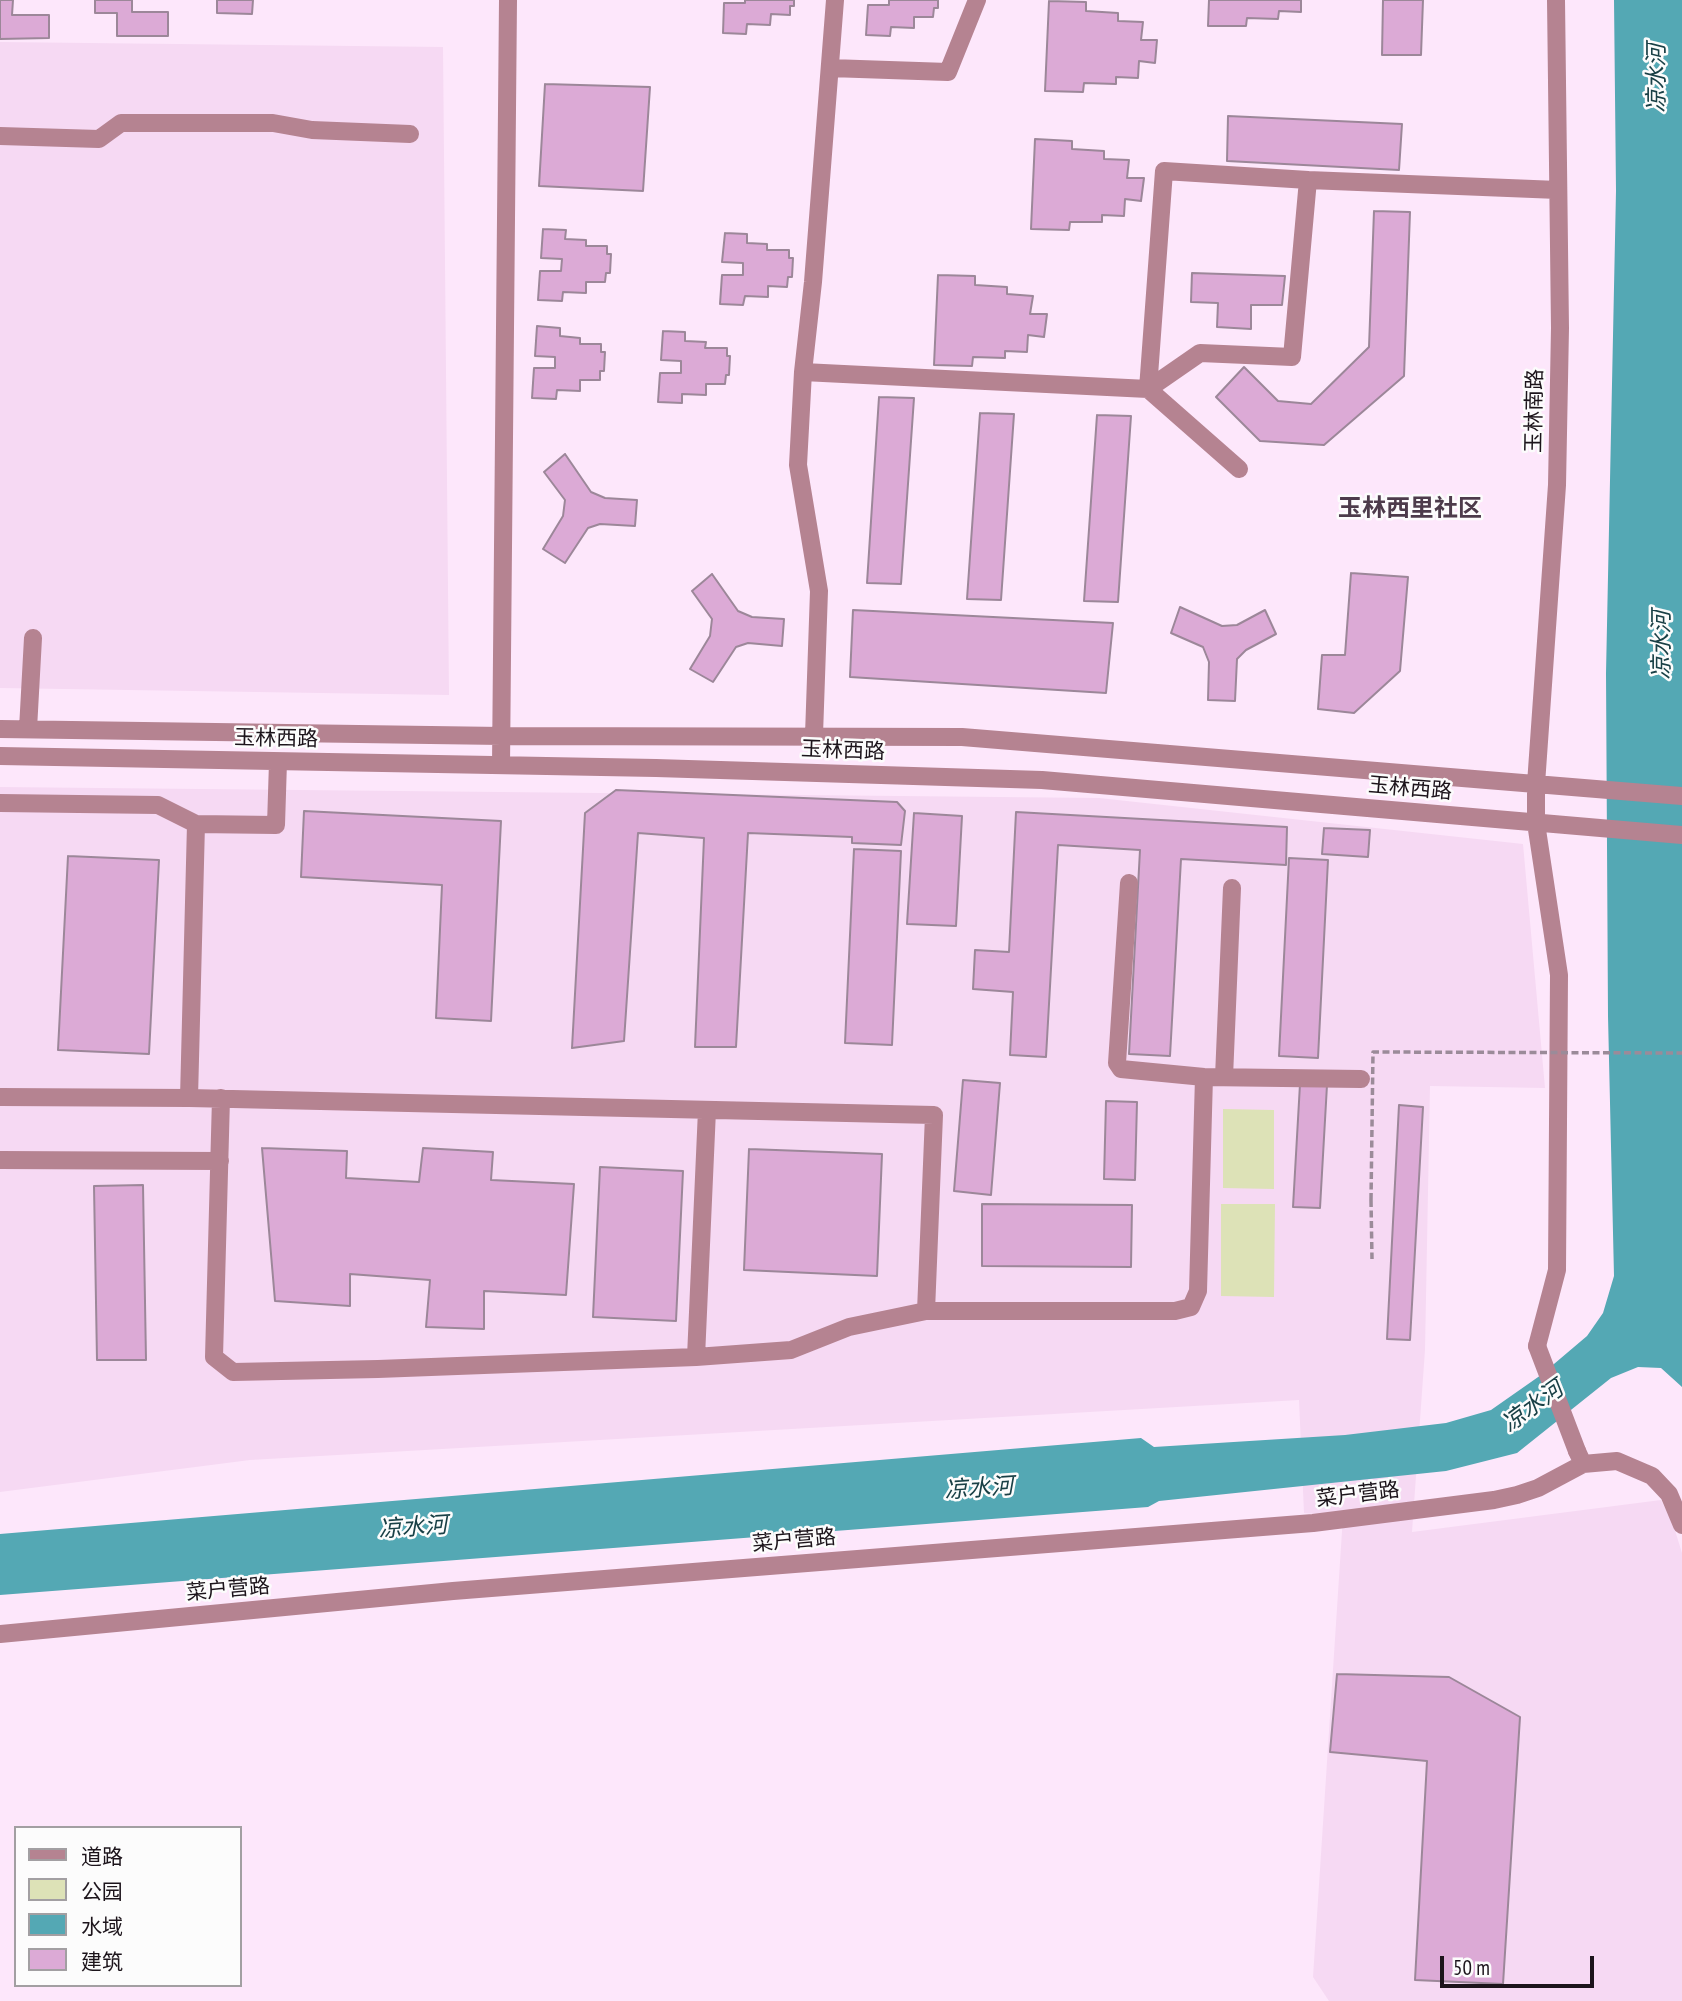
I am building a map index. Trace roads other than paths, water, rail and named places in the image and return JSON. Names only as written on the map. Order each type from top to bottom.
[{"type":"street","points":[[501,765],[508,0]]},
{"type":"street","points":[[814,735],[820,592],[798,465],[803,372],[813,282],[835,0]]},
{"type":"street","points":[[830,68],[948,72],[977,0]]},
{"type":"street","name":"玉林南路","points":[[1556,0],[1560,328],[1556,485],[1536,784],[1536,823],[1559,975],[1557,1270],[1537,1346],[1580,1458]]},
{"type":"street","points":[[0,136],[99,139],[121,123],[273,123],[313,130],[410,134]]},
{"type":"street","points":[[1148,389],[1164,172],[1558,190]]},
{"type":"street","points":[[803,372],[1148,389],[1200,353],[1292,357],[1308,180]]},
{"type":"street","points":[[1148,389],[1239,469]]},
{"type":"street","points":[[28,729],[33,638]]},
{"type":"street","name":"玉林西路","points":[[0,729],[502,736],[962,737],[1682,796]]},
{"type":"street","name":"玉林西路","points":[[0,756],[1042,779],[1682,835]]},
{"type":"street","points":[[0,803],[158,805],[196,824],[276,825],[278,762]]},
{"type":"street","points":[[189,1098],[196,824]]},
{"type":"street","points":[[1129,883],[1118,1063],[1121,1069],[1204,1077],[1361,1079]]},
{"type":"street","points":[[1224,1077],[1232,888]]},
{"type":"street","points":[[221,1098],[214,1357],[233,1371],[378,1369],[696,1357],[791,1350],[849,1327],[926,1311],[1175,1311],[1191,1307],[1198,1292],[1204,1077]]},
{"type":"street","points":[[0,1097],[221,1098],[934,1115],[926,1311]]},
{"type":"street","points":[[696,1357],[707,1110]]},
{"type":"street","points":[[0,1160],[220,1161]]},
{"type":"street","name":"菜户营路","points":[[0,1634],[453,1591],[1313,1523],[1494,1500],[1538,1488],[1580,1458],[1617,1461],[1652,1476],[1670,1494],[1682,1525]]},
{"type":"water","name":"凉水河","points":[[1614,0],[1682,0],[1682,1387],[1661,1368],[1638,1367],[1611,1378],[1517,1453],[1446,1471],[1159,1501],[1148,1507],[0,1595],[0,1534],[1141,1438],[1154,1447],[1345,1435],[1446,1423],[1491,1410],[1541,1375],[1587,1336],[1603,1313],[1614,1276],[1608,1016],[1606,673],[1616,191]]},
{"type":"district","name":"玉林西里社区","points":[[1410,509]]}]
